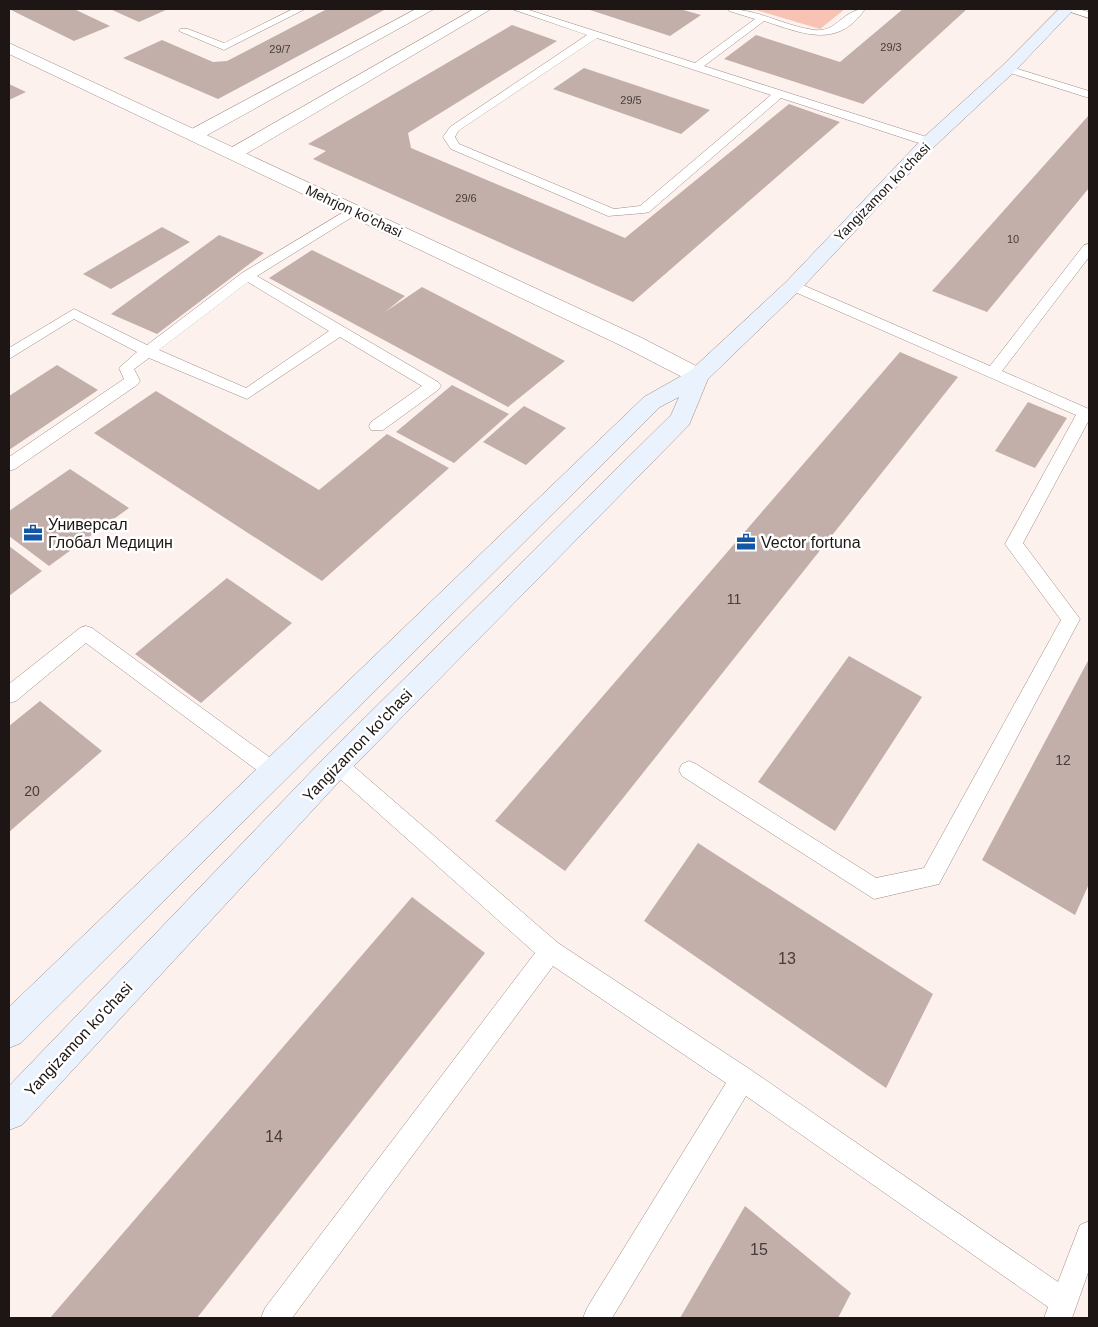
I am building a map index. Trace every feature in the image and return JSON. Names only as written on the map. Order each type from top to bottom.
[{"type":"main road","name":"Yangizamon ko'chasi","points":[[9,1031],[652,402],[698,376],[793,286],[929,142],[1008,69],[1067,9]]},
{"type":"main road","name":"Yangizamon ko'chasi","points":[[9,1112],[337,764],[681,419],[698,376]]},
{"type":"street","points":[[194,135],[426,9]]},
{"type":"street","points":[[233,154],[484,9]]},
{"type":"street","name":"Mehrjon ko'chasi","points":[[9,48],[698,376]]},
{"type":"lane","points":[[184,32],[224,47],[300,9]]},
{"type":"lane","points":[[517,9],[929,142]]},
{"type":"lane","points":[[732,9],[823,34],[832,32],[860,9]]},
{"type":"lane","points":[[1067,9],[1089,14]]},
{"type":"lane","points":[[696,67],[762,18]]},
{"type":"lane","points":[[596,34],[454,129],[449,137],[455,146],[613,213],[627,212],[644,209],[780,94]]},
{"type":"lane","points":[[1008,69],[1089,95]]},
{"type":"lane","points":[[9,465],[132,381],[126,368],[247,276],[352,211]]},
{"type":"lane","points":[[992,373],[1089,248]]},
{"type":"lane","points":[[247,276],[433,386],[378,426]]},
{"type":"lane","points":[[688,770],[874,889],[931,877],[1071,619],[1014,544],[1087,414],[793,286]]},
{"type":"lane","points":[[9,354],[74,313],[147,351],[247,394],[339,331]]},
{"type":"lane","points":[[9,696],[86,633],[273,771]]},
{"type":"lane","points":[[337,764],[550,951],[742,1079],[1061,1310],[1089,1234]]},
{"type":"lane","points":[[275,1318],[550,951]]},
{"type":"lane","points":[[597,1318],[742,1079]]},
{"type":"shaded area","points":[[753,9],[845,9],[820,29]]},
{"type":"building","points":[[9,9],[74,9],[110,26],[74,41]]},
{"type":"building","points":[[110,9],[168,9],[139,22]]},
{"type":"building","points":[[327,9],[386,9],[218,99],[123,58],[162,40],[213,62],[227,61]]},
{"type":"building","points":[[587,9],[680,9],[701,15],[670,36]]},
{"type":"building","points":[[903,9],[967,9],[863,104],[724,59],[756,35],[840,62]]},
{"type":"building","points":[[512,25],[557,41],[408,133],[411,148],[625,238],[789,104],[840,122],[633,302],[313,159],[326,151],[308,144]]},
{"type":"building","points":[[584,68],[710,110],[681,134],[553,89]]},
{"type":"building","points":[[9,84],[26,92],[9,100]]},
{"type":"building","points":[[1089,115],[1089,188],[987,312],[932,291]]},
{"type":"building","points":[[162,227],[190,242],[111,289],[83,274]]},
{"type":"building","points":[[219,235],[264,253],[157,334],[111,314]]},
{"type":"building","points":[[312,250],[405,296],[385,312],[422,287],[565,361],[508,407],[269,278]]},
{"type":"building","points":[[900,352],[958,377],[565,871],[495,821]]},
{"type":"building","points":[[57,365],[98,390],[9,450],[9,396]]},
{"type":"building","points":[[452,385],[509,414],[454,463],[396,432]]},
{"type":"building","points":[[156,391],[319,490],[387,434],[449,468],[322,581],[94,433]]},
{"type":"building","points":[[1028,402],[1067,418],[1035,468],[995,451]]},
{"type":"building","points":[[524,406],[566,428],[526,465],[483,442]]},
{"type":"building","points":[[70,469],[129,508],[49,566],[9,536],[9,511]]},
{"type":"building","points":[[9,546],[42,571],[9,596]]},
{"type":"building","points":[[227,578],[292,623],[201,703],[135,654]]},
{"type":"building","points":[[849,656],[922,697],[835,831],[758,782]]},
{"type":"building","points":[[1089,659],[1089,884],[1075,915],[982,860]]},
{"type":"building","points":[[40,701],[102,751],[9,832],[9,726]]},
{"type":"building","points":[[698,843],[933,994],[886,1088],[644,921]]},
{"type":"building","points":[[412,897],[485,953],[197,1318],[50,1318]]},
{"type":"building","points":[[745,1206],[851,1293],[838,1318],[680,1318]]},
{"type":"place","name":"Универсал Глобал Медицин","points":[[33,533]]},
{"type":"place","name":"Vector fortuna","points":[[746,542]]}]
